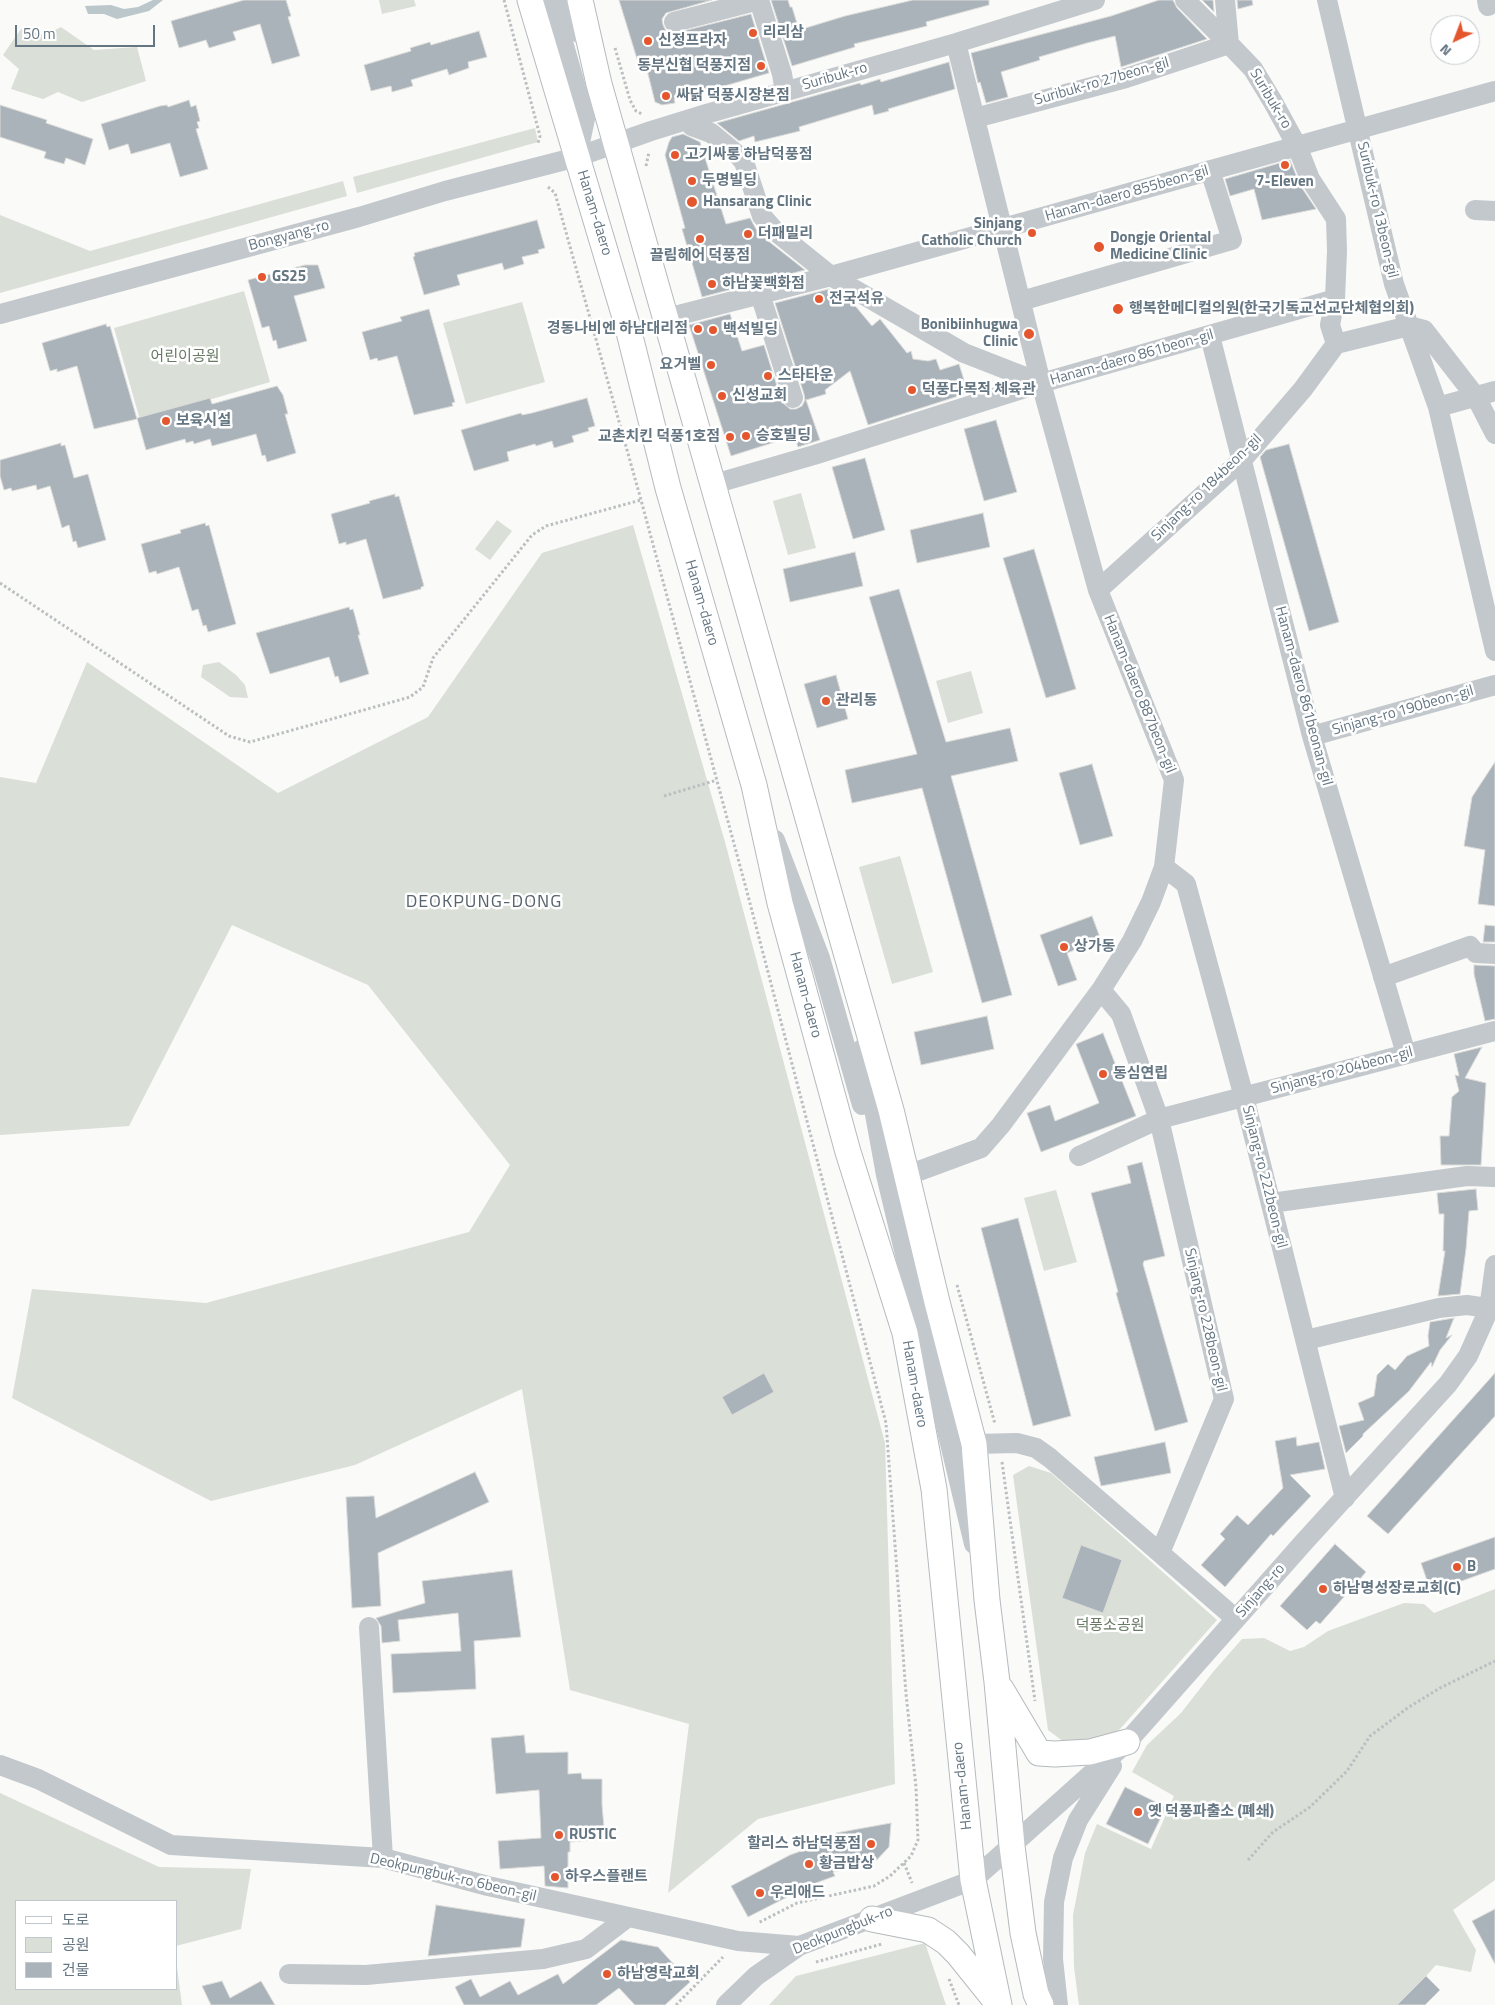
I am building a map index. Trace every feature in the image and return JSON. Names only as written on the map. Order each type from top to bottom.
[{"type":"main road","name":"Hanam-daero","points":[[530,0],[627,324],[668,488],[754,785],[780,903],[848,1152],[905,1333],[934,1489],[973,1880],[998,2005]]},
{"type":"main road","points":[[580,0],[599,84],[891,1110],[937,1302],[974,1444],[987,1600],[997,1682],[1012,1846],[1023,1933],[1044,2002]]},
{"type":"main road","points":[[997,1682],[1039,1753],[1090,1752],[1127,1742]]},
{"type":"main road","points":[[872,1919],[928,1930],[946,1942],[958,1954],[998,2005]]},
{"type":"street","points":[[551,0],[585,119],[577,158]]},
{"type":"street","points":[[566,0],[599,84]]},
{"type":"street","points":[[674,22],[759,0],[782,74],[785,91]]},
{"type":"street","name":"Suribuk-ro","points":[[577,158],[687,120],[956,43],[1095,0]]},
{"type":"street","name":"Suribuk-ro","points":[[1185,0],[1253,69],[1297,146]]},
{"type":"street","points":[[1225,0],[1228,44]]},
{"type":"street","name":"Suribuk-ro 13beon-gil","points":[[1327,0],[1394,284],[1438,407],[1495,651]]},
{"type":"street","points":[[956,43],[1042,384]]},
{"type":"street","name":"Suribuk-ro 27beon-gil","points":[[975,118],[1126,78],[1228,44]]},
{"type":"street","name":"Hanam-daero 855beon-gil","points":[[667,318],[1003,229],[1495,91]]},
{"type":"street","points":[[687,120],[692,126],[711,133],[739,156],[744,162],[762,216],[775,231],[831,276],[964,353],[1042,384]]},
{"type":"street","points":[[1297,146],[1310,179],[1336,219],[1338,251],[1335,299],[1330,325],[1336,344],[1409,326],[1424,330],[1476,397],[1495,434]]},
{"type":"street","name":"Bongyang-ro","points":[[0,314],[358,217],[445,191],[577,158]]},
{"type":"street","points":[[1021,301],[1232,240],[1210,170]]},
{"type":"street","points":[[1475,210],[1495,211]]},
{"type":"street","points":[[760,294],[793,398]]},
{"type":"street","name":"Hanam-daero 861beon-gil","points":[[714,484],[1042,384],[1335,299]]},
{"type":"street","name":"Hanam-daero 861beonan-gil","points":[[1210,336],[1243,459],[1312,736],[1406,1054]]},
{"type":"street","name":"Sinjang-ro 184beon-gil","points":[[1098,590],[1243,459],[1304,389],[1336,344]]},
{"type":"street","name":"Hanam-daero 887beon-gil","points":[[908,1175],[981,1148],[1001,1124],[1101,990],[1132,941],[1151,902],[1164,867],[1174,780],[1098,590],[1042,384]]},
{"type":"street","points":[[1438,407],[1495,391]]},
{"type":"street","name":"Sinjang-ro 190beon-gil","points":[[1312,736],[1495,685]]},
{"type":"street","name":"Sinjang-ro 222beon-gil","points":[[1164,867],[1186,884],[1244,1097],[1345,1498]]},
{"type":"street","points":[[1383,977],[1470,946],[1476,952],[1495,954]]},
{"type":"street","points":[[845,950],[886,1175],[987,1600]]},
{"type":"street","name":"Sinjang-ro 228beon-gil","points":[[1101,990],[1121,1014],[1159,1119],[1224,1399],[1160,1554]]},
{"type":"street","name":"Sinjang-ro 204beon-gil","points":[[1079,1156],[1159,1119],[1495,1030]]},
{"type":"street","points":[[1271,1203],[1467,1176],[1495,1177]]},
{"type":"street","name":"Sinjang-ro","points":[[973,1880],[1127,1742],[1448,1384],[1468,1356],[1492,1309],[1495,1265]]},
{"type":"street","points":[[1306,1340],[1439,1308],[1467,1305],[1492,1309]]},
{"type":"street","points":[[974,1444],[1017,1443],[1036,1448],[1236,1619]]},
{"type":"street","points":[[369,1627],[383,1858]]},
{"type":"street","points":[[1044,2002],[1053,1959],[1054,1902],[1063,1858],[1078,1820],[1127,1742]]},
{"type":"street","name":"Deokpungbuk-ro 6beon-gil","points":[[0,1765],[38,1779],[172,1845],[383,1858],[488,1886],[738,1941],[799,1946]]},
{"type":"street","name":"Deokpungbuk-ro","points":[[726,2005],[756,1976],[799,1946],[973,1880]]},
{"type":"street","points":[[289,1974],[366,1975],[542,1959],[586,1949],[628,1917]]},
{"type":"path","points":[[504,0],[540,136],[538,143]]},
{"type":"path","points":[[614,45],[630,100],[636,111],[646,116]]},
{"type":"path","points":[[548,187],[555,193],[641,500],[717,780],[886,1423],[906,1694],[919,1829],[918,1840],[904,1863]]},
{"type":"path","points":[[0,583],[229,736],[250,742],[410,697],[423,687],[433,658],[532,535],[546,526],[641,500]]},
{"type":"path","points":[[664,796],[717,780]]},
{"type":"path","points":[[1248,1860],[1274,1832],[1310,1807],[1347,1771],[1370,1736],[1409,1707],[1440,1688],[1495,1661]]},
{"type":"path","points":[[807,1964],[890,1942]]},
{"type":"green space","points":[[379,0],[414,0],[416,6],[382,14]]},
{"type":"green space","points":[[61,27],[94,50],[137,47],[146,81],[82,102],[58,92],[43,99],[11,89],[19,69],[3,55],[21,29],[45,35]]},
{"type":"green space","points":[[535,128],[538,142],[357,193],[353,177]]},
{"type":"green space","points":[[343,181],[347,196],[0,293],[0,215],[90,251]]},
{"type":"green space","name":"어린이공원","points":[[244,291],[270,382],[140,420],[114,328]]},
{"type":"green space","points":[[522,302],[545,382],[466,404],[443,323]]},
{"type":"green space","points":[[801,493],[816,548],[788,555],[773,501]]},
{"type":"green space","points":[[497,520],[512,531],[490,560],[475,549]]},
{"type":"green space","points":[[633,525],[725,842],[885,1443],[895,1784],[758,1819],[668,1893],[689,1724],[570,1690],[522,1389],[355,1465],[211,1501],[12,1398],[32,1289],[206,1303],[469,1232],[510,1165],[368,985],[232,925],[129,1126],[0,1135],[0,777],[36,783],[87,662],[278,793],[428,717],[542,553]]},
{"type":"green space","points":[[219,662],[236,675],[245,685],[248,698],[230,697],[201,677],[203,665]]},
{"type":"green space","points":[[971,671],[983,713],[948,723],[936,681]]},
{"type":"green space","points":[[900,856],[933,972],[892,984],[859,867]]},
{"type":"green space","points":[[1056,1190],[1077,1262],[1044,1271],[1024,1198]]},
{"type":"green space","name":"덕풍소공원","points":[[1029,1466],[1051,1473],[1217,1620],[1120,1729],[1109,1737],[1064,1742],[1048,1730],[1013,1475]]},
{"type":"green space","points":[[1495,1589],[1495,1880],[1453,1910],[1476,1950],[1471,1972],[1436,1965],[1400,2005],[1079,2005],[1074,1967],[1073,1915],[1085,1853],[1097,1824],[1151,1849],[1174,1796],[1132,1772],[1147,1745],[1181,1713],[1242,1639],[1264,1638],[1290,1651],[1304,1647],[1328,1631],[1404,1603],[1424,1604],[1434,1613]]},
{"type":"green space","points":[[0,1793],[159,1867],[251,1869],[241,1929],[178,1945],[178,1900],[15,1900],[15,1990],[178,1990],[178,1975],[182,2005],[0,2005]]},
{"type":"green space","points":[[925,1943],[946,2005],[769,2005],[796,1976]]},
{"type":"shaded area","points":[[153,0],[163,0],[149,11],[117,19],[104,14],[88,14],[85,6],[111,5],[124,9],[138,7]]},
{"type":"building","points":[[244,0],[286,0],[291,16],[288,17],[300,56],[272,64],[260,24],[233,32],[236,40],[209,48],[206,40],[179,48],[171,21]]},
{"type":"building","points":[[619,0],[712,0],[666,13],[662,19],[663,25],[666,31],[671,34],[751,14],[769,73],[714,90],[674,99],[675,103],[662,105],[655,102],[647,70],[641,72]]},
{"type":"building","points":[[771,0],[788,0],[799,30],[845,16],[913,0],[989,0],[989,5],[926,22],[927,26],[854,44],[855,47],[792,66]]},
{"type":"building","points":[[1159,0],[1173,0],[1177,8],[1207,39],[1121,67],[1115,36],[1087,43],[1039,57],[1040,60],[1001,72],[1008,97],[986,103],[980,82],[978,83],[971,53],[1111,16]]},
{"type":"building","points":[[1202,0],[1213,0],[1214,12]]},
{"type":"building","points":[[1237,0],[1252,0],[1253,5],[1238,9]]},
{"type":"building","points":[[479,31],[487,57],[468,62],[469,68],[449,75],[447,69],[411,80],[413,86],[392,92],[391,86],[371,91],[364,65],[411,51],[410,48],[430,42],[431,45]]},
{"type":"building","points":[[949,62],[955,89],[874,115],[872,105],[799,127],[800,131],[755,142],[754,136],[739,141],[717,123],[860,83],[861,85],[880,79],[881,82]]},
{"type":"building","points":[[189,100],[191,107],[196,105],[200,121],[197,122],[199,128],[196,129],[208,169],[180,177],[170,143],[131,154],[128,144],[109,150],[101,124],[160,106],[167,105],[168,107]]},
{"type":"building","points":[[0,105],[47,120],[46,123],[93,139],[85,165],[66,158],[64,164],[44,158],[46,152],[0,137]]},
{"type":"building","points":[[683,134],[700,142],[726,224],[750,218],[756,229],[767,240],[805,270],[702,297],[682,229],[685,228],[665,155],[672,137]]},
{"type":"building","points":[[1290,160],[1300,185],[1316,209],[1262,220],[1254,189],[1230,196],[1225,179]]},
{"type":"building","points":[[537,220],[545,248],[538,250],[539,253],[522,257],[524,264],[504,270],[502,263],[457,275],[460,285],[424,295],[413,257],[415,256],[414,253]]},
{"type":"building","points":[[305,265],[318,265],[325,288],[294,296],[307,341],[278,349],[276,340],[273,341],[269,326],[262,328],[248,280]]},
{"type":"building","points":[[829,289],[840,304],[846,299],[852,302],[872,326],[880,319],[907,353],[911,351],[913,359],[928,361],[936,359],[940,370],[959,364],[968,393],[868,425],[850,371],[825,390],[826,394],[806,400],[820,440],[798,447],[794,436],[731,456],[689,325],[730,314],[742,351],[764,345],[782,402],[790,409],[796,409],[802,406],[805,400],[804,394],[775,303]]},
{"type":"building","points":[[429,309],[455,402],[452,403],[453,406],[414,415],[397,356],[378,361],[377,358],[370,360],[362,332],[402,321],[400,317]]},
{"type":"building","points":[[106,324],[107,327],[110,326],[137,419],[94,429],[77,366],[57,372],[57,369],[50,371],[42,343]]},
{"type":"building","points":[[277,386],[283,395],[288,414],[285,414],[296,453],[267,462],[265,455],[262,456],[256,434],[212,446],[210,439],[194,444],[193,441],[186,443],[185,439],[146,450],[137,418],[210,398],[212,404]]},
{"type":"building","points":[[587,398],[595,426],[588,428],[589,431],[572,436],[574,442],[554,448],[552,441],[507,452],[509,461],[474,471],[461,430],[521,413],[522,415],[532,413]]},
{"type":"building","points":[[996,420],[1017,492],[984,501],[964,429]]},
{"type":"building","points":[[61,443],[61,446],[65,445],[74,478],[88,474],[106,540],[78,548],[76,541],[73,542],[69,525],[62,528],[50,486],[37,490],[36,485],[12,491],[11,488],[4,490],[0,476],[0,460]]},
{"type":"building","points":[[1289,444],[1339,622],[1309,631],[1260,457],[1266,450]]},
{"type":"building","points":[[865,458],[885,530],[853,539],[832,467]]},
{"type":"building","points":[[395,494],[395,497],[399,496],[424,586],[421,589],[383,599],[366,539],[346,545],[346,542],[339,544],[331,514]]},
{"type":"building","points":[[983,513],[990,547],[917,563],[910,530]]},
{"type":"building","points":[[205,523],[206,526],[209,525],[236,624],[208,632],[206,625],[203,626],[198,609],[192,611],[179,567],[157,574],[156,571],[149,573],[141,544],[181,533],[180,530]]},
{"type":"building","points":[[1034,549],[1076,689],[1046,698],[1003,558]]},
{"type":"building","points":[[855,552],[863,586],[790,602],[783,569]]},
{"type":"building","points":[[899,589],[946,742],[1010,728],[1018,761],[951,776],[1012,995],[982,1003],[922,788],[852,803],[845,770],[917,754],[869,597]]},
{"type":"building","points":[[349,607],[350,610],[353,609],[369,674],[340,683],[338,676],[335,677],[329,657],[270,674],[256,633]]},
{"type":"building","name":"관리동","points":[[836,675],[848,719],[817,728],[804,684]]},
{"type":"building","points":[[1495,762],[1495,906],[1478,904],[1485,850],[1464,846],[1472,797]]},
{"type":"building","points":[[1092,764],[1113,836],[1080,845],[1059,773]]},
{"type":"building","name":"상가동","points":[[1092,916],[1101,940],[1067,953],[1077,980],[1058,986],[1040,935]]},
{"type":"building","points":[[1485,925],[1495,926],[1495,942],[1483,942]]},
{"type":"building","points":[[1474,965],[1495,966],[1495,1019],[1485,1021],[1474,974]]},
{"type":"building","points":[[987,1016],[994,1049],[921,1065],[914,1032]]},
{"type":"building","name":"동심연립","points":[[1103,1033],[1136,1116],[1041,1152],[1027,1113],[1050,1105],[1055,1121],[1099,1103],[1076,1044]]},
{"type":"building","points":[[1482,1047],[1465,1078],[1486,1083],[1481,1165],[1441,1165],[1440,1136],[1449,1136],[1452,1097],[1459,1091],[1455,1075],[1459,1076],[1454,1054]]},
{"type":"building","points":[[1142,1162],[1165,1256],[1144,1261],[1143,1264],[1188,1422],[1155,1431],[1116,1293],[1118,1292],[1091,1193],[1131,1183],[1127,1166]]},
{"type":"building","points":[[1476,1189],[1478,1210],[1469,1211],[1460,1294],[1438,1296],[1445,1251],[1443,1251],[1444,1214],[1439,1214],[1437,1193]]},
{"type":"building","points":[[1018,1218],[1071,1416],[1033,1426],[981,1228]]},
{"type":"building","points":[[1454,1318],[1446,1338],[1452,1335],[1440,1350],[1432,1367],[1431,1362],[1409,1391],[1363,1434],[1346,1453],[1339,1426],[1364,1420],[1358,1403],[1374,1396],[1377,1375],[1388,1364],[1395,1370],[1407,1356],[1429,1346],[1430,1322]]},
{"type":"building","points":[[764,1373],[774,1392],[732,1415],[722,1397]]},
{"type":"building","points":[[1495,1373],[1495,1416],[1388,1534],[1367,1516]]},
{"type":"building","points":[[1296,1437],[1297,1446],[1319,1442],[1325,1469],[1290,1475],[1311,1496],[1273,1536],[1271,1534],[1225,1587],[1201,1565],[1225,1539],[1220,1534],[1237,1515],[1248,1525],[1283,1488],[1275,1441]]},
{"type":"building","points":[[1165,1442],[1171,1473],[1101,1486],[1094,1457]]},
{"type":"building","points":[[475,1472],[489,1502],[378,1553],[381,1606],[352,1608],[346,1497],[374,1496],[376,1518]]},
{"type":"building","name":"B","points":[[1495,1537],[1495,1569],[1431,1592],[1421,1563]]},
{"type":"building","name":"하남명성장로교회(C)","points":[[1335,1544],[1366,1572],[1320,1624],[1316,1621],[1307,1630],[1280,1606]]},
{"type":"building","points":[[1081,1545],[1122,1560],[1103,1613],[1062,1598]]},
{"type":"building","points":[[512,1570],[521,1637],[474,1641],[476,1689],[393,1693],[391,1654],[461,1651],[458,1613],[398,1620],[400,1641],[382,1643],[381,1626],[376,1618],[425,1603],[422,1581]]},
{"type":"building","points":[[524,1735],[526,1753],[568,1752],[568,1774],[581,1773],[582,1779],[602,1779],[605,1839],[570,1842],[570,1852],[568,1852],[568,1888],[545,1886],[544,1866],[500,1869],[498,1841],[541,1838],[539,1790],[496,1794],[491,1738]]},
{"type":"building","name":"옛 덕풍파출소 (폐쇄)","points":[[1125,1787],[1166,1807],[1148,1844],[1106,1824]]},
{"type":"building","points":[[891,1823],[889,1847],[872,1865],[833,1872],[835,1876],[794,1891],[795,1893],[748,1917],[731,1886],[790,1855],[837,1838],[836,1833]]},
{"type":"building","points":[[436,1905],[525,1919],[521,1947],[428,1956]]},
{"type":"building","points":[[1495,1909],[1495,1964],[1472,1921]]},
{"type":"building","points":[[621,1940],[658,1947],[690,1982],[665,2005],[635,2005],[619,1988],[596,2005],[464,2005],[455,1987],[471,1979],[480,1997],[510,1981],[518,1995],[558,1974],[563,1984]]},
{"type":"building","points":[[1426,1976],[1440,1990],[1425,2005],[1397,2005]]},
{"type":"building","points":[[222,1981],[230,1998],[261,1981],[275,2005],[211,2005],[202,1986]]},
{"type":"place","name":"리리삼","points":[[753,33]]},
{"type":"place","name":"신정프라자","points":[[648,41]]},
{"type":"place","name":"동부신협 덕풍지점","points":[[761,66]]},
{"type":"place","name":"싸닭 덕풍시장본점","points":[[666,96]]},
{"type":"place","name":"고기싸롱 하남덕풍점","points":[[675,155]]},
{"type":"place","name":"7-Eleven","points":[[1285,165]]},
{"type":"place","name":"두명빌딩","points":[[692,181]]},
{"type":"place","name":"Hansarang Clinic","points":[[692,202]]},
{"type":"place","name":"Sinjang Catholic Church","points":[[1032,233]]},
{"type":"place","name":"더패밀리","points":[[748,234]]},
{"type":"place","name":"끌림헤어 덕풍점","points":[[700,239]]},
{"type":"place","name":"Dongje Oriental Medicine Clinic","points":[[1099,247]]},
{"type":"place","name":"GS25","points":[[262,277]]},
{"type":"place","name":"하남꽃백화점","points":[[712,284]]},
{"type":"place","name":"전국석유","points":[[819,299]]},
{"type":"place","name":"행복한메디컬의원(한국기독교선교단체협의회)","points":[[1118,309]]},
{"type":"place","name":"경동나비엔 하남대리점","points":[[698,329]]},
{"type":"place","name":"백석빌딩","points":[[713,330]]},
{"type":"place","name":"Bonibiinhugwa Clinic","points":[[1029,334]]},
{"type":"place","name":"요거벨","points":[[711,365]]},
{"type":"place","name":"스타타운","points":[[768,376]]},
{"type":"place","name":"덕풍다목적 체육관","points":[[912,390]]},
{"type":"place","name":"신성교회","points":[[722,396]]},
{"type":"place","name":"보육시설","points":[[166,421]]},
{"type":"place","name":"승호빌딩","points":[[746,436]]},
{"type":"place","name":"교촌치킨 덕풍1호점","points":[[730,437]]},
{"type":"place","name":"관리동","points":[[826,701]]},
{"type":"place","name":"상가동","points":[[1064,947]]},
{"type":"place","name":"동심연립","points":[[1103,1074]]},
{"type":"place","name":"B","points":[[1457,1567]]},
{"type":"place","name":"하남명성장로교회(C)","points":[[1323,1589]]},
{"type":"place","name":"옛 덕풍파출소 (폐쇄)","points":[[1138,1812]]},
{"type":"place","name":"RUSTIC","points":[[559,1835]]},
{"type":"place","name":"할리스 하남덕풍점","points":[[871,1844]]},
{"type":"place","name":"황금밥상","points":[[809,1864]]},
{"type":"place","name":"하우스플랜트","points":[[555,1877]]},
{"type":"place","name":"우리애드","points":[[760,1893]]},
{"type":"place","name":"하남영락교회","points":[[607,1974]]},
{"type":"district","name":"DEOKPUNG-DONG","points":[[484,903]]}]
